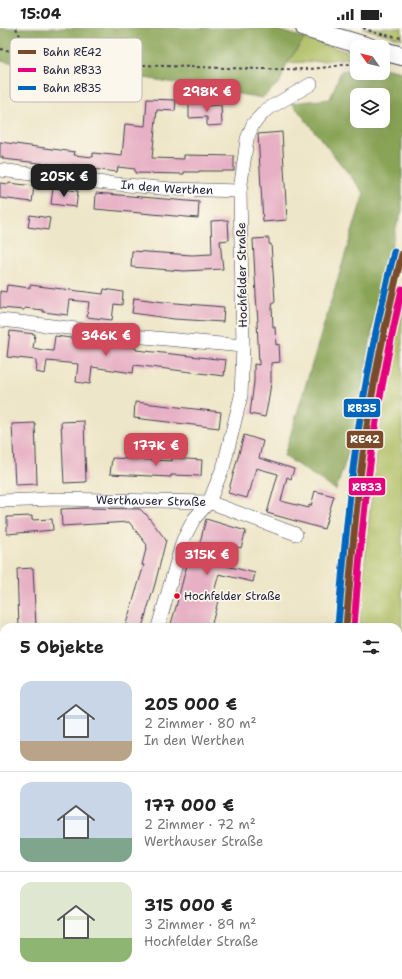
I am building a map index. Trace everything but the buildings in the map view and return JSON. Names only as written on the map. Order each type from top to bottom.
[{"type":"main road","points":[[305,28],[373,40]]},
{"type":"main road","points":[[390,53],[402,56]]},
{"type":"street","name":"Hochfelder Straße","points":[[159,623],[183,540],[194,518],[209,502],[224,465],[241,396],[243,346],[240,191],[247,139],[253,124],[266,110],[311,84]]},
{"type":"street","name":"In den Werthen","points":[[0,170],[112,184],[171,189],[240,191]]},
{"type":"street","points":[[0,320],[133,336],[243,346]]},
{"type":"street","name":"Werthauser Straße","points":[[0,501],[57,499],[209,502],[296,534]]},
{"type":"path","points":[[16,28],[21,38]]},
{"type":"path","points":[[363,28],[373,40],[402,38]]},
{"type":"path","points":[[0,49],[10,51]]},
{"type":"path","points":[[142,64],[276,70],[310,69],[350,64]]},
{"type":"green space","points":[[0,28],[270,28],[305,38],[287,63],[280,82],[262,98],[142,78],[142,38],[10,38],[10,62],[0,61]]},
{"type":"green space","points":[[363,28],[402,28],[402,39]]},
{"type":"green space","points":[[305,38],[350,53],[350,58],[287,63]]},
{"type":"green space","points":[[390,69],[402,72],[402,211],[380,289],[354,435],[336,490],[284,456],[364,193],[292,103],[330,99],[341,71],[350,70],[350,80],[390,80]]},
{"type":"green space","points":[[402,309],[402,623],[359,623],[375,467],[394,348]]},
{"type":"rail line","name":"RB35","points":[[338,623],[348,509],[364,392],[394,252]]},
{"type":"rail line","name":"RE42","points":[[346,623],[356,509],[365,439],[381,346],[402,254]]},
{"type":"rail line","name":"RB33","points":[[354,623],[367,484],[376,420],[392,333],[402,289]]},
{"type":"place","name":"Hochfelder Straße","points":[[177,596]]}]
